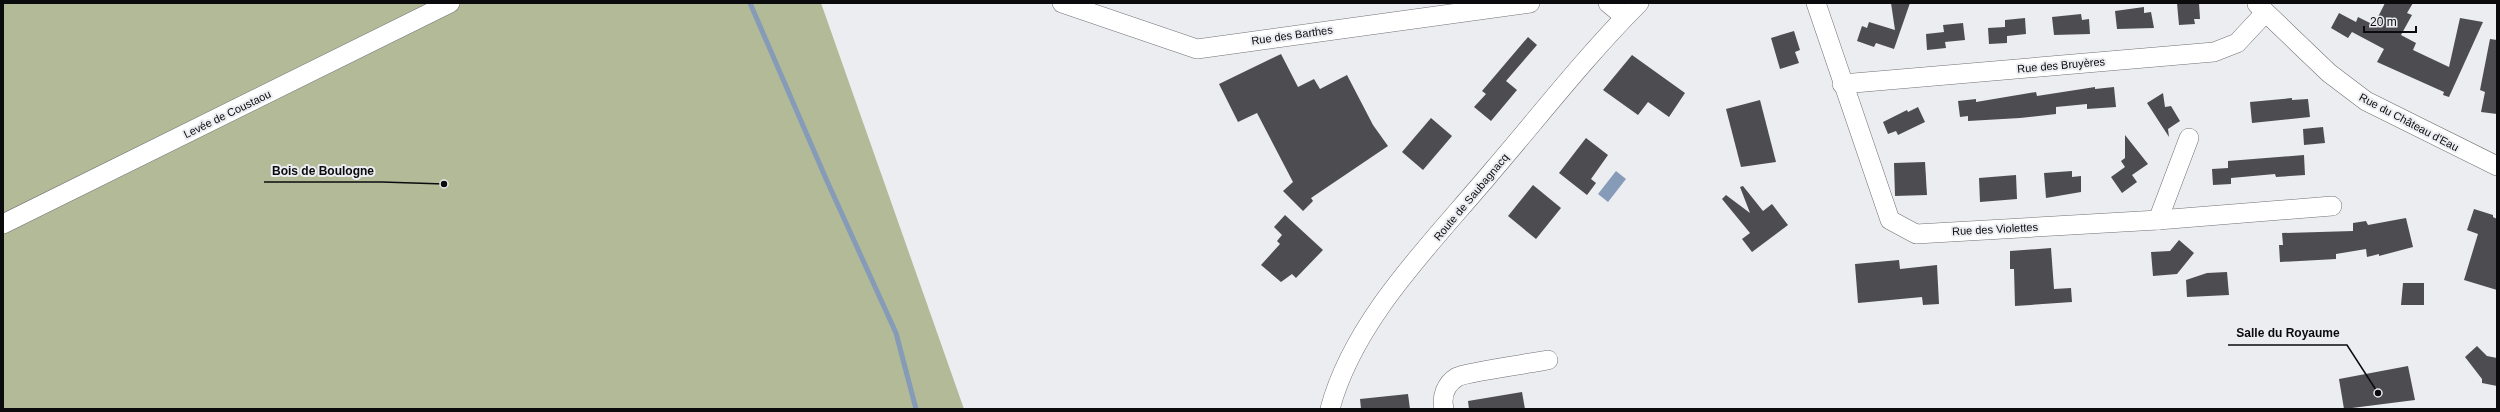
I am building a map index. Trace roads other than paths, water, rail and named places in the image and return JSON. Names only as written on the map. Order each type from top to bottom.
[{"type":"street","name":"Levée de Coustaou","points":[[3,224],[450,3]]},
{"type":"street","name":"Rue des Barthes","points":[[1062,3],[1197,49],[1446,8],[1530,3]]},
{"type":"street","points":[[1608,3],[1625,17]]},
{"type":"street","name":"Route de Saubagnacq","points":[[1330,409],[1355,348],[1389,295],[1625,17],[1639,3]]},
{"type":"street","name":"Rue des Violettes","points":[[1816,3],[1842,84],[1890,220],[1916,234],[2158,220],[2332,206]]},
{"type":"street","name":"Rue des Bruyères","points":[[1842,84],[2214,52],[2237,43],[2261,8]]},
{"type":"street","name":"Rue du Château d'Eau","points":[[2261,8],[2329,73],[2366,101],[2497,166]]},
{"type":"street","points":[[2158,220],[2189,138]]},
{"type":"street","points":[[1444,409],[1443,402],[1446,387],[1458,376],[1548,360]]},
{"type":"water","points":[[1616,171],[1626,179],[1608,202],[1598,194]]},
{"type":"waterway","points":[[750,3],[827,181],[896,333],[916,409]]},
{"type":"place","name":"Bois de Boulogne","points":[[444,184]]},
{"type":"place","name":"Salle du Royaume","points":[[2378,393]]}]
